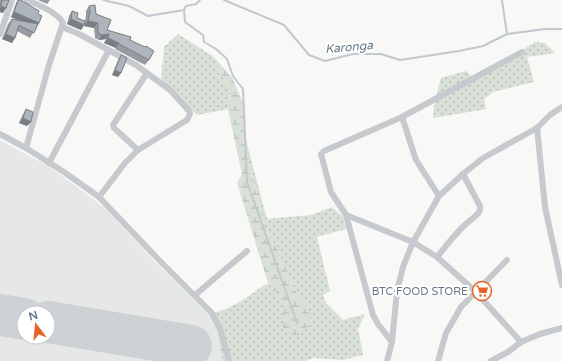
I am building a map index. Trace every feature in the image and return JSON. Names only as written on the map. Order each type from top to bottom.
[{"type":"street","points":[[0,34],[12,0]]},
{"type":"street","points":[[26,148],[49,65],[63,23],[61,19],[50,11],[28,0]]},
{"type":"street","points":[[62,27],[79,34],[126,59],[147,73],[170,90],[190,114],[187,120],[138,150],[125,164],[100,197]]},
{"type":"street","points":[[49,163],[109,50]]},
{"type":"street","points":[[392,342],[373,315],[346,215],[331,192],[321,154],[324,151],[402,117],[522,52]]},
{"type":"street","points":[[138,150],[114,128],[113,125],[147,73]]},
{"type":"street","points":[[387,361],[392,342],[394,315],[403,267],[413,242],[439,196],[462,174],[495,150],[537,128],[550,115],[562,107]]},
{"type":"street","points":[[402,117],[416,160],[439,196]]},
{"type":"street","points":[[537,128],[544,207],[562,285]]},
{"type":"street","points":[[0,134],[26,148],[100,197],[159,260],[212,312],[217,320],[229,361]]},
{"type":"street","points":[[437,257],[460,229],[480,210],[480,206],[462,174]]},
{"type":"street","points":[[346,215],[413,242],[437,257],[475,291],[521,342]]},
{"type":"street","points":[[195,296],[247,251]]},
{"type":"street","points":[[438,361],[449,326],[461,307],[507,260]]},
{"type":"street","points":[[491,361],[508,352],[521,342],[540,334],[562,328]]},
{"type":"shaded area","points":[[0,140],[50,167],[106,209],[156,263],[209,313],[216,323],[220,336],[222,361],[0,361]]},
{"type":"green space","points":[[178,34],[214,57],[230,93],[228,109],[197,115],[161,81],[164,47]]},
{"type":"green space","points":[[535,42],[545,43],[555,53],[527,57],[534,82],[493,92],[484,99],[486,109],[433,118],[435,100],[441,78],[466,71],[475,79]]},
{"type":"green space","points":[[214,57],[233,79],[244,105],[244,133],[242,136],[266,232],[281,254],[294,289],[308,309],[311,324],[297,337],[283,331],[283,299],[268,283],[237,183],[242,174],[228,109],[230,93]]},
{"type":"green space","points":[[244,133],[267,219],[311,215],[332,207],[343,217],[346,229],[317,237],[330,291],[323,295],[326,303],[343,320],[365,314],[358,329],[363,355],[343,360],[313,358],[306,361],[222,361],[217,330],[209,313],[217,312],[233,306],[268,283],[283,299],[308,309],[294,289],[281,254],[266,232],[242,136]]},
{"type":"building","points":[[2,0],[9,0],[6,8],[1,6]]},
{"type":"building","points":[[18,0],[21,0],[39,11],[38,14],[42,16],[39,23],[14,12]]},
{"type":"building","points":[[95,5],[96,14],[111,20],[107,30],[131,37],[130,40],[145,47],[146,46],[154,51],[149,60],[108,38],[109,34],[102,35],[98,33],[98,23],[88,21],[90,12],[89,6]]},
{"type":"building","points":[[72,11],[78,13],[77,18],[85,21],[84,25],[71,19]]},
{"type":"building","points":[[12,19],[38,24],[34,33],[19,25],[15,38],[6,34]]},
{"type":"building","points":[[121,55],[127,58],[121,73],[115,70]]},
{"type":"building","points":[[26,109],[33,112],[31,122],[23,118]]},
{"type":"waterway","name":"Karonga","points":[[103,0],[129,6],[148,16],[184,10],[186,6],[196,4],[200,0]]},
{"type":"waterway","name":"Karonga","points":[[224,0],[284,25],[309,55],[325,61],[353,54],[381,54],[400,60],[483,46],[507,34],[545,29],[562,29]]},
{"type":"waterway","points":[[502,0],[507,34]]},
{"type":"waterway","points":[[184,10],[185,22],[203,35],[204,42],[216,49],[227,59],[233,76],[243,89],[247,182],[297,323]]},
{"type":"runway","points":[[0,315],[16,318]]},
{"type":"runway","points":[[56,323],[191,346]]},
{"type":"place","name":"BTC FOOD STORE","points":[[482,291]]}]
